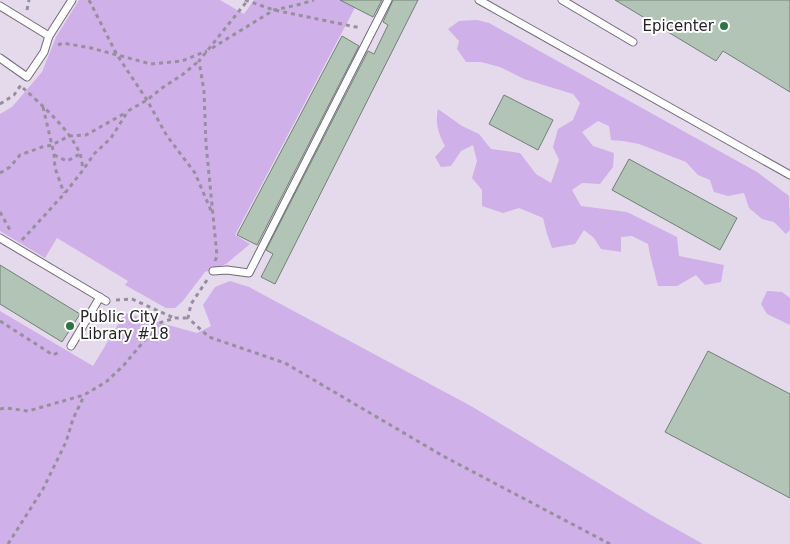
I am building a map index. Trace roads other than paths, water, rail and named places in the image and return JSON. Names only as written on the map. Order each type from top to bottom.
[{"type":"lane","points":[[0,58],[27,77],[44,52],[49,36],[72,0]]},
{"type":"lane","points":[[213,271],[227,270],[249,273],[388,0]]},
{"type":"lane","points":[[479,0],[790,175]]},
{"type":"lane","points":[[562,0],[633,42]]},
{"type":"lane","points":[[0,6],[49,36]]},
{"type":"lane","points":[[0,238],[103,299],[71,346]]},
{"type":"place","name":"Epicenter","points":[[724,26]]},
{"type":"place","name":"Public City Library #18","points":[[70,326]]}]
